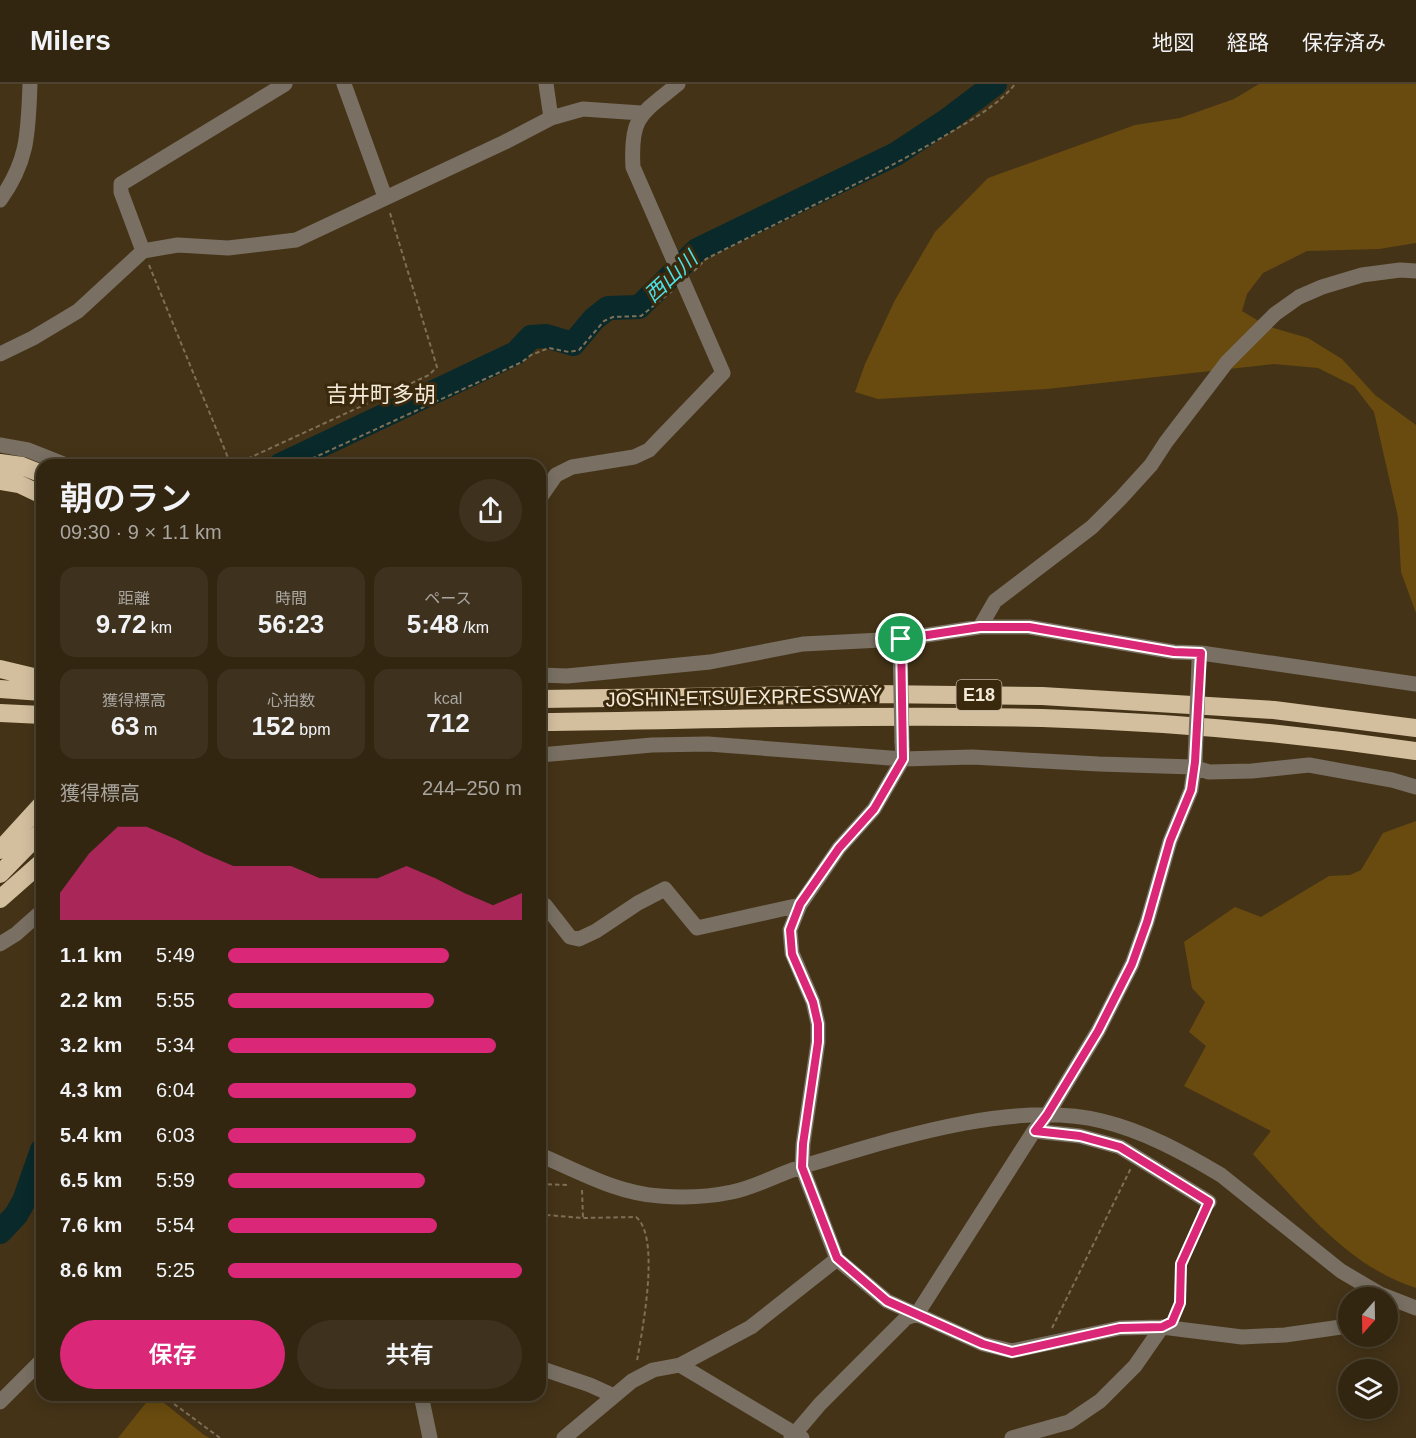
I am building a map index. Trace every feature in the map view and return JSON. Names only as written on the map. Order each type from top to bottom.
[{"type":"highway","points":[[0,463],[22,466],[36,472]]},
{"type":"highway","points":[[0,481],[19,484],[36,492]]},
{"type":"highway","points":[[0,669],[36,678]]},
{"type":"highway","points":[[0,689],[36,692]]},
{"type":"highway","name":"JOSHIN-ETSU EXPRESSWAY","points":[[546,699],[875,694],[1042,696],[1274,710],[1416,728]]},
{"type":"highway","points":[[0,712],[36,715]]},
{"type":"highway","name":"JOSHIN-ETSU EXPRESSWAY","points":[[546,724],[879,717],[1065,719],[1276,733],[1416,751]]},
{"type":"highway","points":[[0,850],[36,811]]},
{"type":"highway","points":[[0,874],[36,837]]},
{"type":"highway","points":[[0,899],[36,867]]},
{"type":"street","points":[[0,200],[14,182],[24,154],[30,84]]},
{"type":"street","points":[[143,251],[121,192],[121,184],[285,84]]},
{"type":"street","points":[[344,84],[386,197]]},
{"type":"street","points":[[546,84],[551,118]]},
{"type":"street","points":[[546,489],[556,475],[572,467],[634,457],[649,450],[723,373],[633,167],[632,140],[641,113],[678,84]]},
{"type":"street","points":[[0,354],[33,338],[78,311],[143,251],[178,245],[228,248],[296,240],[551,118],[583,109],[641,113]]},
{"type":"street","points":[[980,627],[996,601],[1092,527],[1121,498],[1151,465],[1227,362],[1275,314],[1299,297],[1322,287],[1362,275],[1400,270],[1416,271]]},
{"type":"street","points":[[0,445],[28,450],[51,459]]},
{"type":"street","points":[[546,675],[567,676],[710,662],[803,644],[900,643],[980,627],[1029,627],[1200,657],[1416,684]]},
{"type":"street","points":[[900,643],[903,759],[874,809],[839,848],[800,904],[790,930],[792,954],[813,1002],[818,1024],[818,1042],[803,1144],[802,1167],[837,1258],[887,1301],[983,1344],[1012,1352],[1120,1328],[1162,1327],[1242,1337],[1285,1335],[1338,1327]]},
{"type":"street","points":[[680,1365],[796,1436],[820,1404],[906,1318],[917,1314],[1047,1115],[1098,1031],[1132,964],[1147,922],[1170,841],[1191,790],[1200,657]]},
{"type":"street","points":[[546,754],[652,745],[708,744],[903,759],[972,757],[1099,764],[1194,764],[1209,772],[1252,771],[1309,765],[1392,780],[1416,787]]},
{"type":"street","points":[[546,906],[570,937],[579,939],[596,932],[638,903],[665,889],[697,928],[800,904]]},
{"type":"street","points":[[0,945],[36,916]]},
{"type":"street","points":[[546,1159],[581,1179],[658,1196],[688,1197],[734,1192],[802,1167],[898,1139],[986,1119],[1047,1115],[1100,1121],[1142,1133],[1221,1175],[1341,1271],[1365,1287]]},
{"type":"street","points":[[1035,1131],[1080,1136],[1120,1147],[1209,1202]]},
{"type":"street","points":[[564,1438],[612,1395],[632,1381],[653,1370],[680,1365],[751,1327],[837,1258]]},
{"type":"street","points":[[1398,1302],[1416,1308]]},
{"type":"street","points":[[1012,1438],[1070,1422],[1100,1401],[1135,1366],[1162,1327]]},
{"type":"street","points":[[0,1402],[36,1366]]},
{"type":"street","points":[[546,1370],[612,1395]]},
{"type":"street","points":[[422,1401],[430,1438]]},
{"type":"path","points":[[311,459],[522,362],[531,355],[549,348],[569,352],[579,350],[604,321],[613,317],[641,316],[683,282],[706,258],[912,155],[972,119],[1008,93],[1015,84]]},
{"type":"path","points":[[246,459],[429,375],[437,368],[386,197]]},
{"type":"path","points":[[143,251],[230,459]]},
{"type":"path","points":[[1044,1345],[1136,1158]]},
{"type":"path","points":[[546,1183],[581,1179],[583,1218]]},
{"type":"path","points":[[1162,1327],[1172,1322],[1180,1303],[1181,1264],[1209,1202]]},
{"type":"path","points":[[546,1215],[583,1218],[636,1217],[642,1222],[645,1230],[649,1278],[636,1371],[632,1381]]},
{"type":"path","points":[[170,1401],[220,1438]]},
{"type":"shaded area","points":[[1259,84],[1416,84],[1416,243],[1379,249],[1307,251],[1263,273],[1247,294],[1242,311],[1267,326],[1308,338],[1342,359],[1375,395],[1416,425],[1416,613],[1401,572],[1398,517],[1374,412],[1354,386],[1318,368],[1274,364],[1047,389],[878,399],[855,392],[865,364],[895,300],[935,232],[988,178],[1135,125],[1180,118],[1234,99]]},
{"type":"shaded area","points":[[1416,821],[1416,1288],[1391,1278],[1347,1250],[1289,1194],[1253,1154],[1271,1131],[1184,1086],[1206,1046],[1189,1032],[1205,1002],[1192,988],[1184,942],[1235,907],[1261,917],[1329,876],[1350,875],[1361,870],[1383,833]]},
{"type":"shaded area","points":[[147,1401],[162,1401],[210,1438],[118,1438]]},
{"type":"waterway","name":"西山川","points":[[293,459],[516,353],[531,337],[546,336],[573,344],[594,319],[608,308],[639,307],[697,250],[896,154],[946,121],[995,84]]},
{"type":"waterway","name":"西山川","points":[[0,1232],[16,1215],[24,1201],[36,1167]]},
{"type":"district","name":"吉井町多胡","points":[[381,394]]},
{"type":"route","points":[[980,627],[1029,627],[1174,652],[1201,653],[1195,762],[1191,790],[1170,841],[1147,922],[1132,964],[1098,1031],[1035,1131],[1080,1136],[1120,1147],[1209,1202],[1181,1264],[1180,1303],[1172,1322],[1162,1327],[1120,1328],[1012,1352],[983,1344],[887,1301],[837,1258],[802,1167],[803,1144],[818,1042],[818,1024],[813,1002],[792,954],[790,930],[800,904],[839,848],[874,809],[903,759],[901,639],[980,627]]}]
